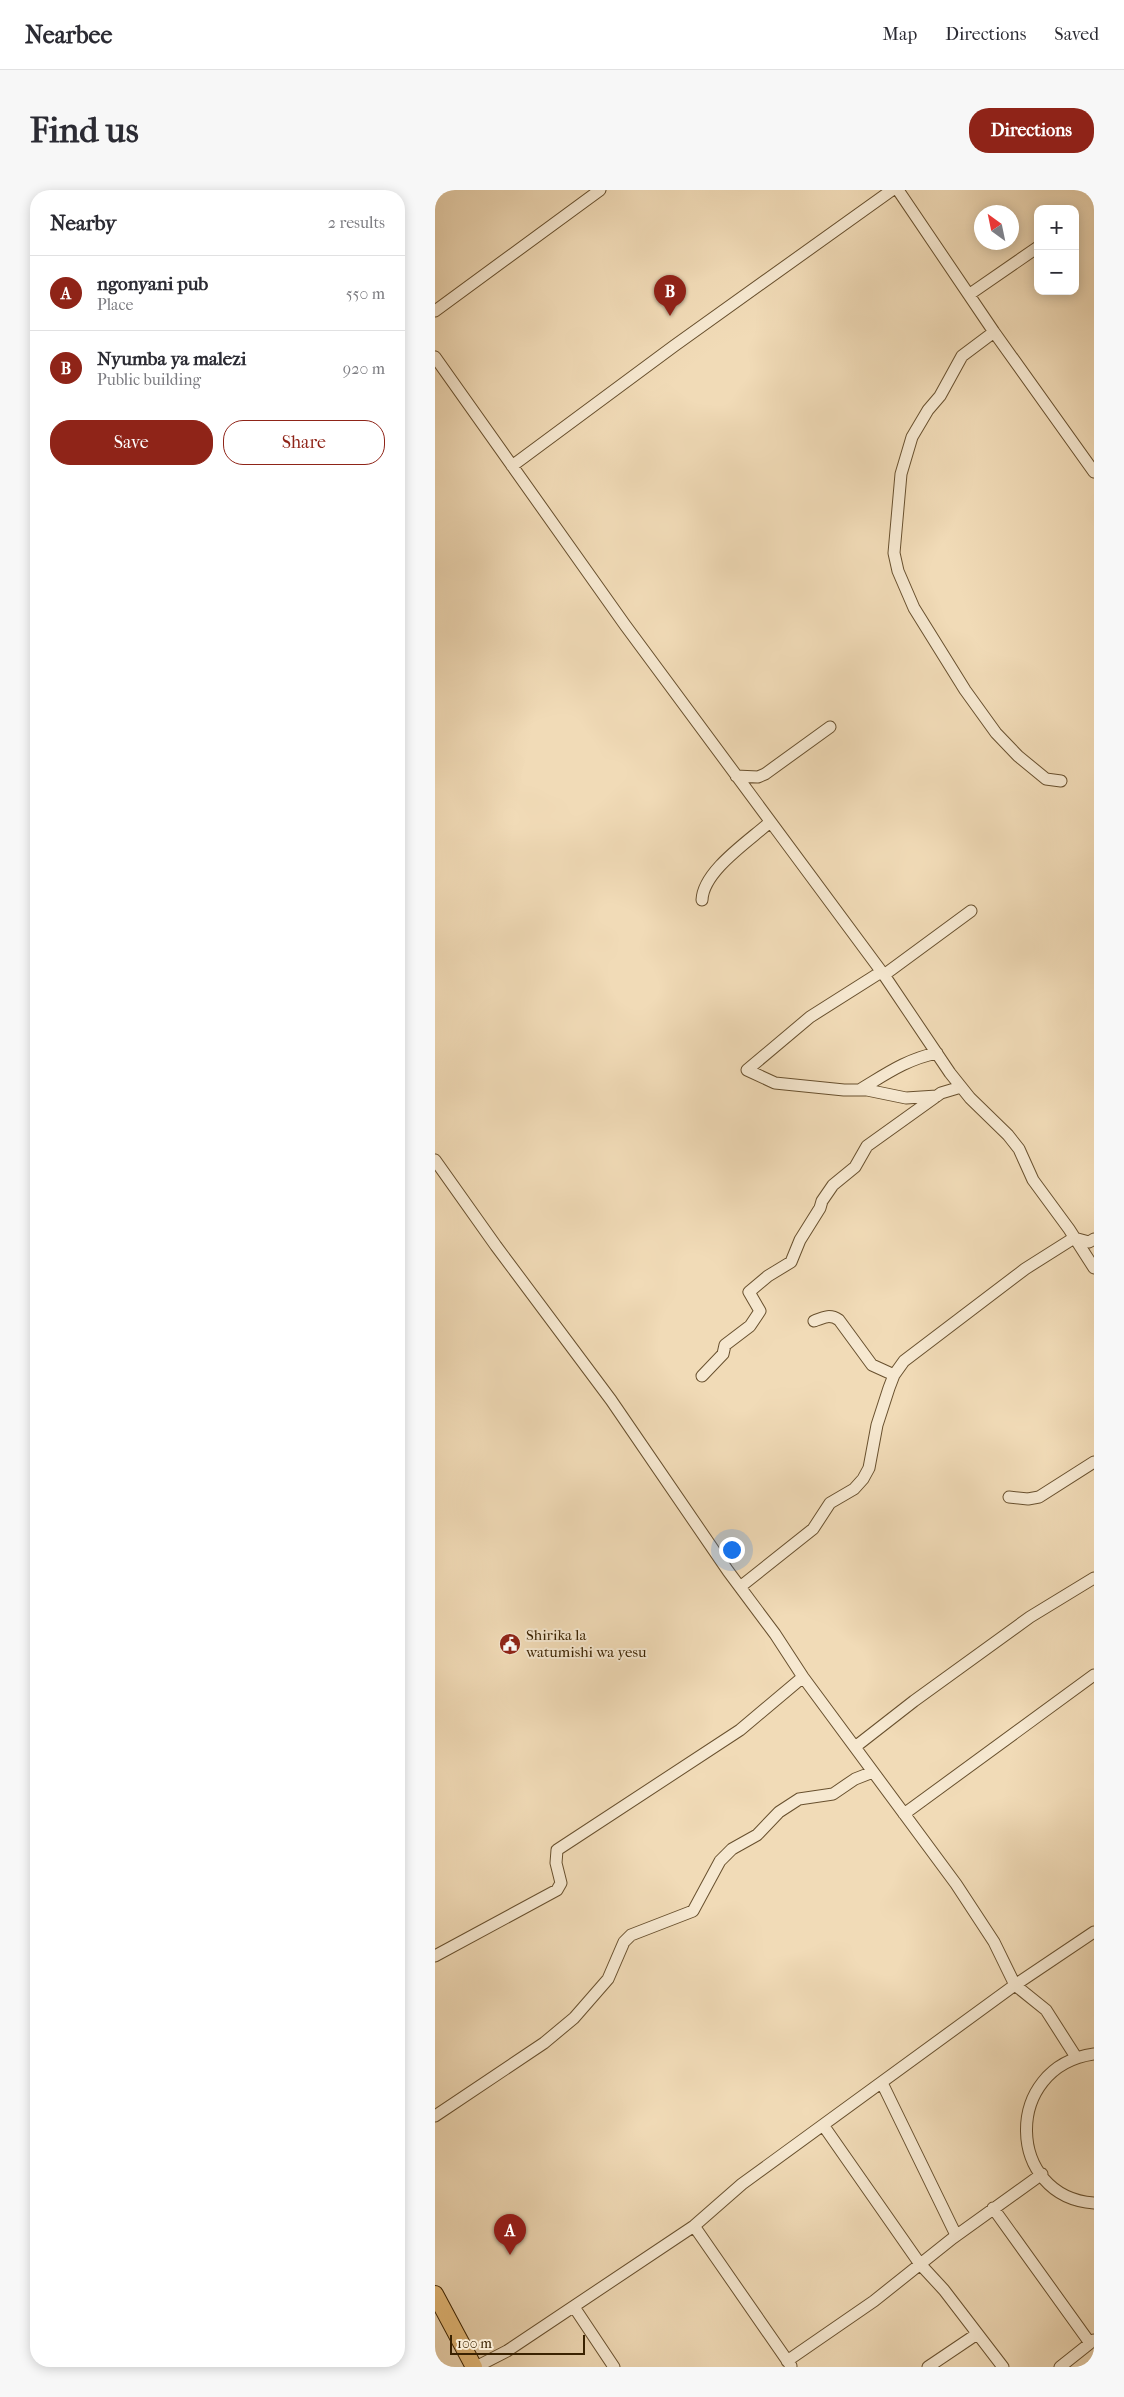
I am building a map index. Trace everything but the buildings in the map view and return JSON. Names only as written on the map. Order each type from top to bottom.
[{"type":"highway","points":[[435,2294],[475,2367]]},
{"type":"street","points":[[435,311],[600,190]]},
{"type":"street","points":[[512,466],[673,346],[892,190]]},
{"type":"street","points":[[898,190],[994,332],[1094,472]]},
{"type":"street","points":[[970,294],[1034,250]]},
{"type":"street","points":[[994,332],[961,356],[940,396],[928,410],[912,437],[901,474],[894,553],[897,572],[913,608],[965,690],[996,733],[1018,756],[1046,779],[1061,781]]},
{"type":"street","points":[[435,357],[736,776],[882,973],[961,1087],[1019,1149],[1033,1180],[1094,1268]]},
{"type":"street","points":[[736,776],[758,777],[765,774],[830,727]]},
{"type":"street","points":[[702,900],[702,892],[707,881],[723,863],[770,822]]},
{"type":"street","points":[[937,1096],[906,1098],[861,1089],[844,1090],[775,1082],[747,1070],[810,1018],[882,973],[971,912]]},
{"type":"street","points":[[861,1089],[903,1063],[921,1056],[937,1054]]},
{"type":"street","points":[[702,1376],[723,1354],[725,1346],[755,1319],[760,1311],[749,1292],[768,1276],[791,1262],[800,1240],[833,1185],[855,1167],[867,1146],[937,1096],[948,1090],[961,1087]]},
{"type":"street","points":[[435,1160],[496,1246],[611,1400],[803,1677],[975,1912],[994,1942],[1015,1985],[1046,2010],[1076,2057]]},
{"type":"street","points":[[740,1587],[813,1529],[829,1504],[855,1489],[863,1479],[869,1468],[877,1426],[894,1375],[904,1361],[1025,1269],[1075,1238],[1089,1242],[1094,1239]]},
{"type":"street","points":[[815,1321],[826,1316],[833,1316],[839,1320],[872,1365],[894,1375]]},
{"type":"street","points":[[1009,1497],[1028,1499],[1039,1497],[1094,1462]]},
{"type":"street","points":[[855,1747],[1030,1617],[1094,1578]]},
{"type":"street","points":[[904,1814],[1094,1675]]},
{"type":"street","points":[[435,1956],[557,1890],[561,1883],[556,1863],[557,1850],[740,1730],[803,1677]]},
{"type":"street","points":[[435,2116],[544,2043],[574,2018],[608,1979],[624,1942],[639,1931],[693,1911],[720,1861],[732,1849],[757,1835],[779,1812],[799,1799],[833,1794],[855,1779],[873,1772]]},
{"type":"street","points":[[475,2367],[507,2351],[694,2226],[742,2184],[1015,1985],[1094,1932]]},
{"type":"street","points":[[1094,2054],[1076,2057],[1049,2074],[1031,2100],[1025,2132],[1033,2162],[1052,2187],[1080,2202],[1094,2203]]},
{"type":"street","points":[[882,2083],[956,2235]]},
{"type":"street","points":[[823,2125],[920,2264],[945,2290],[1003,2367]]},
{"type":"street","points":[[694,2226],[789,2364],[874,2301],[956,2235],[1042,2174]]},
{"type":"street","points":[[993,2208],[1092,2341],[1060,2367]]},
{"type":"street","points":[[574,2307],[614,2367]]},
{"type":"street","points":[[928,2367],[977,2334]]},
{"type":"place","name":"Nyumba ya malezi","points":[[670,316]]},
{"type":"place","name":"Shirika la watumishi wa yesu","points":[[510,1644]]},
{"type":"place","name":"ngonyani pub","points":[[510,2255]]}]
